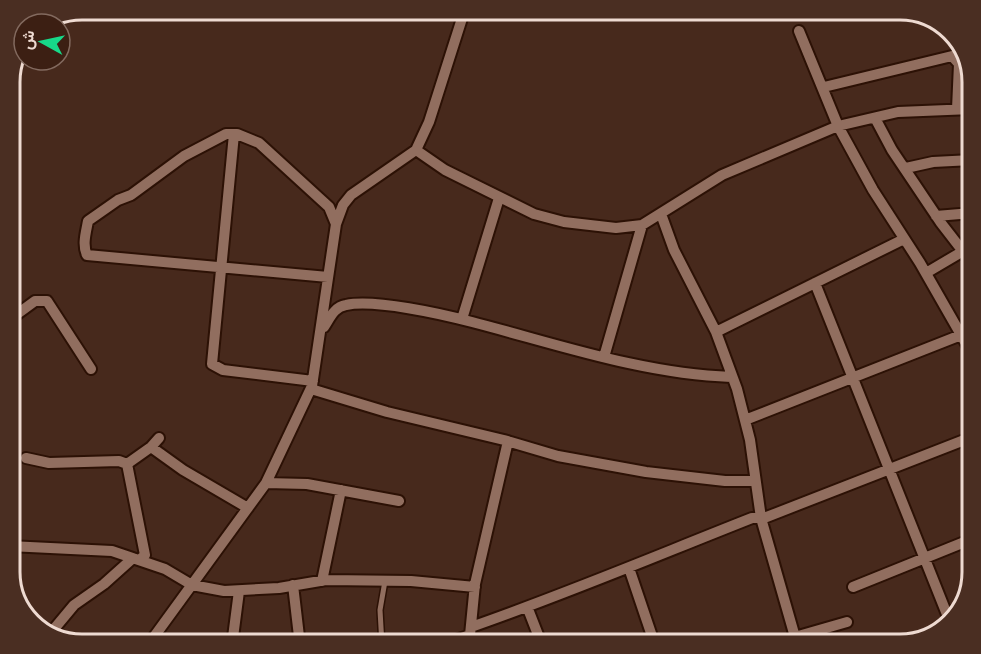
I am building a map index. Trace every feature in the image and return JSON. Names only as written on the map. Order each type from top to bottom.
[{"type":"street","points":[[156,634],[266,483],[312,385],[336,224],[343,205],[351,195],[416,150],[429,122],[461,20]]},
{"type":"street","points":[[745,420],[961,335],[838,126],[824,87],[799,31]]},
{"type":"street","points":[[824,87],[952,56],[958,63]]},
{"type":"street","points":[[957,109],[959,65]]},
{"type":"street","points":[[416,150],[445,170],[534,214],[564,222],[616,228],[642,225],[722,175],[838,126],[898,112],[962,109]]},
{"type":"street","points":[[875,118],[936,216],[962,246]]},
{"type":"street","points":[[328,277],[87,255],[84,245],[88,221],[131,195],[184,156],[226,134],[234,134],[259,143],[329,207],[336,224]]},
{"type":"street","points":[[234,134],[211,358],[213,367],[312,385],[387,412],[508,441],[558,456],[614,467],[725,481],[754,481]]},
{"type":"street","points":[[906,168],[933,162],[962,161]]},
{"type":"street","points":[[462,319],[499,198]]},
{"type":"street","points":[[661,214],[674,250],[716,332],[745,420],[761,518],[790,634]]},
{"type":"street","points":[[936,216],[962,214]]},
{"type":"street","points":[[604,357],[642,225]]},
{"type":"street","points":[[716,332],[904,239]]},
{"type":"street","points":[[926,273],[962,252]]},
{"type":"street","points":[[815,283],[946,613]]},
{"type":"street","points":[[20,312],[35,301],[47,301],[91,369]]},
{"type":"street","points":[[320,331],[335,310],[346,305],[387,306],[462,319],[604,357],[688,373],[731,377]]},
{"type":"street","points":[[126,464],[151,447],[159,438]]},
{"type":"street","points":[[471,634],[475,587],[508,441]]},
{"type":"street","points":[[475,634],[670,548],[752,518],[761,518],[962,441]]},
{"type":"street","points":[[151,447],[183,470],[248,508]]},
{"type":"street","points":[[26,458],[49,463],[119,461],[126,464]]},
{"type":"street","points":[[55,628],[74,605],[136,559],[145,555],[136,521],[126,464]]},
{"type":"street","points":[[266,483],[308,484],[399,501]]},
{"type":"street","points":[[322,581],[341,490]]},
{"type":"street","points":[[853,587],[962,543]]},
{"type":"street","points":[[20,547],[112,551],[165,569],[192,585],[224,591],[322,581],[385,581],[475,587]]},
{"type":"street","points":[[629,568],[652,634]]},
{"type":"street","points":[[294,585],[299,634]]},
{"type":"street","points":[[233,634],[239,591]]},
{"type":"street","points":[[528,609],[538,634]]},
{"type":"street","points":[[810,634],[847,622]]},
{"type":"lane","points":[[381,634],[380,610],[385,581]]}]
